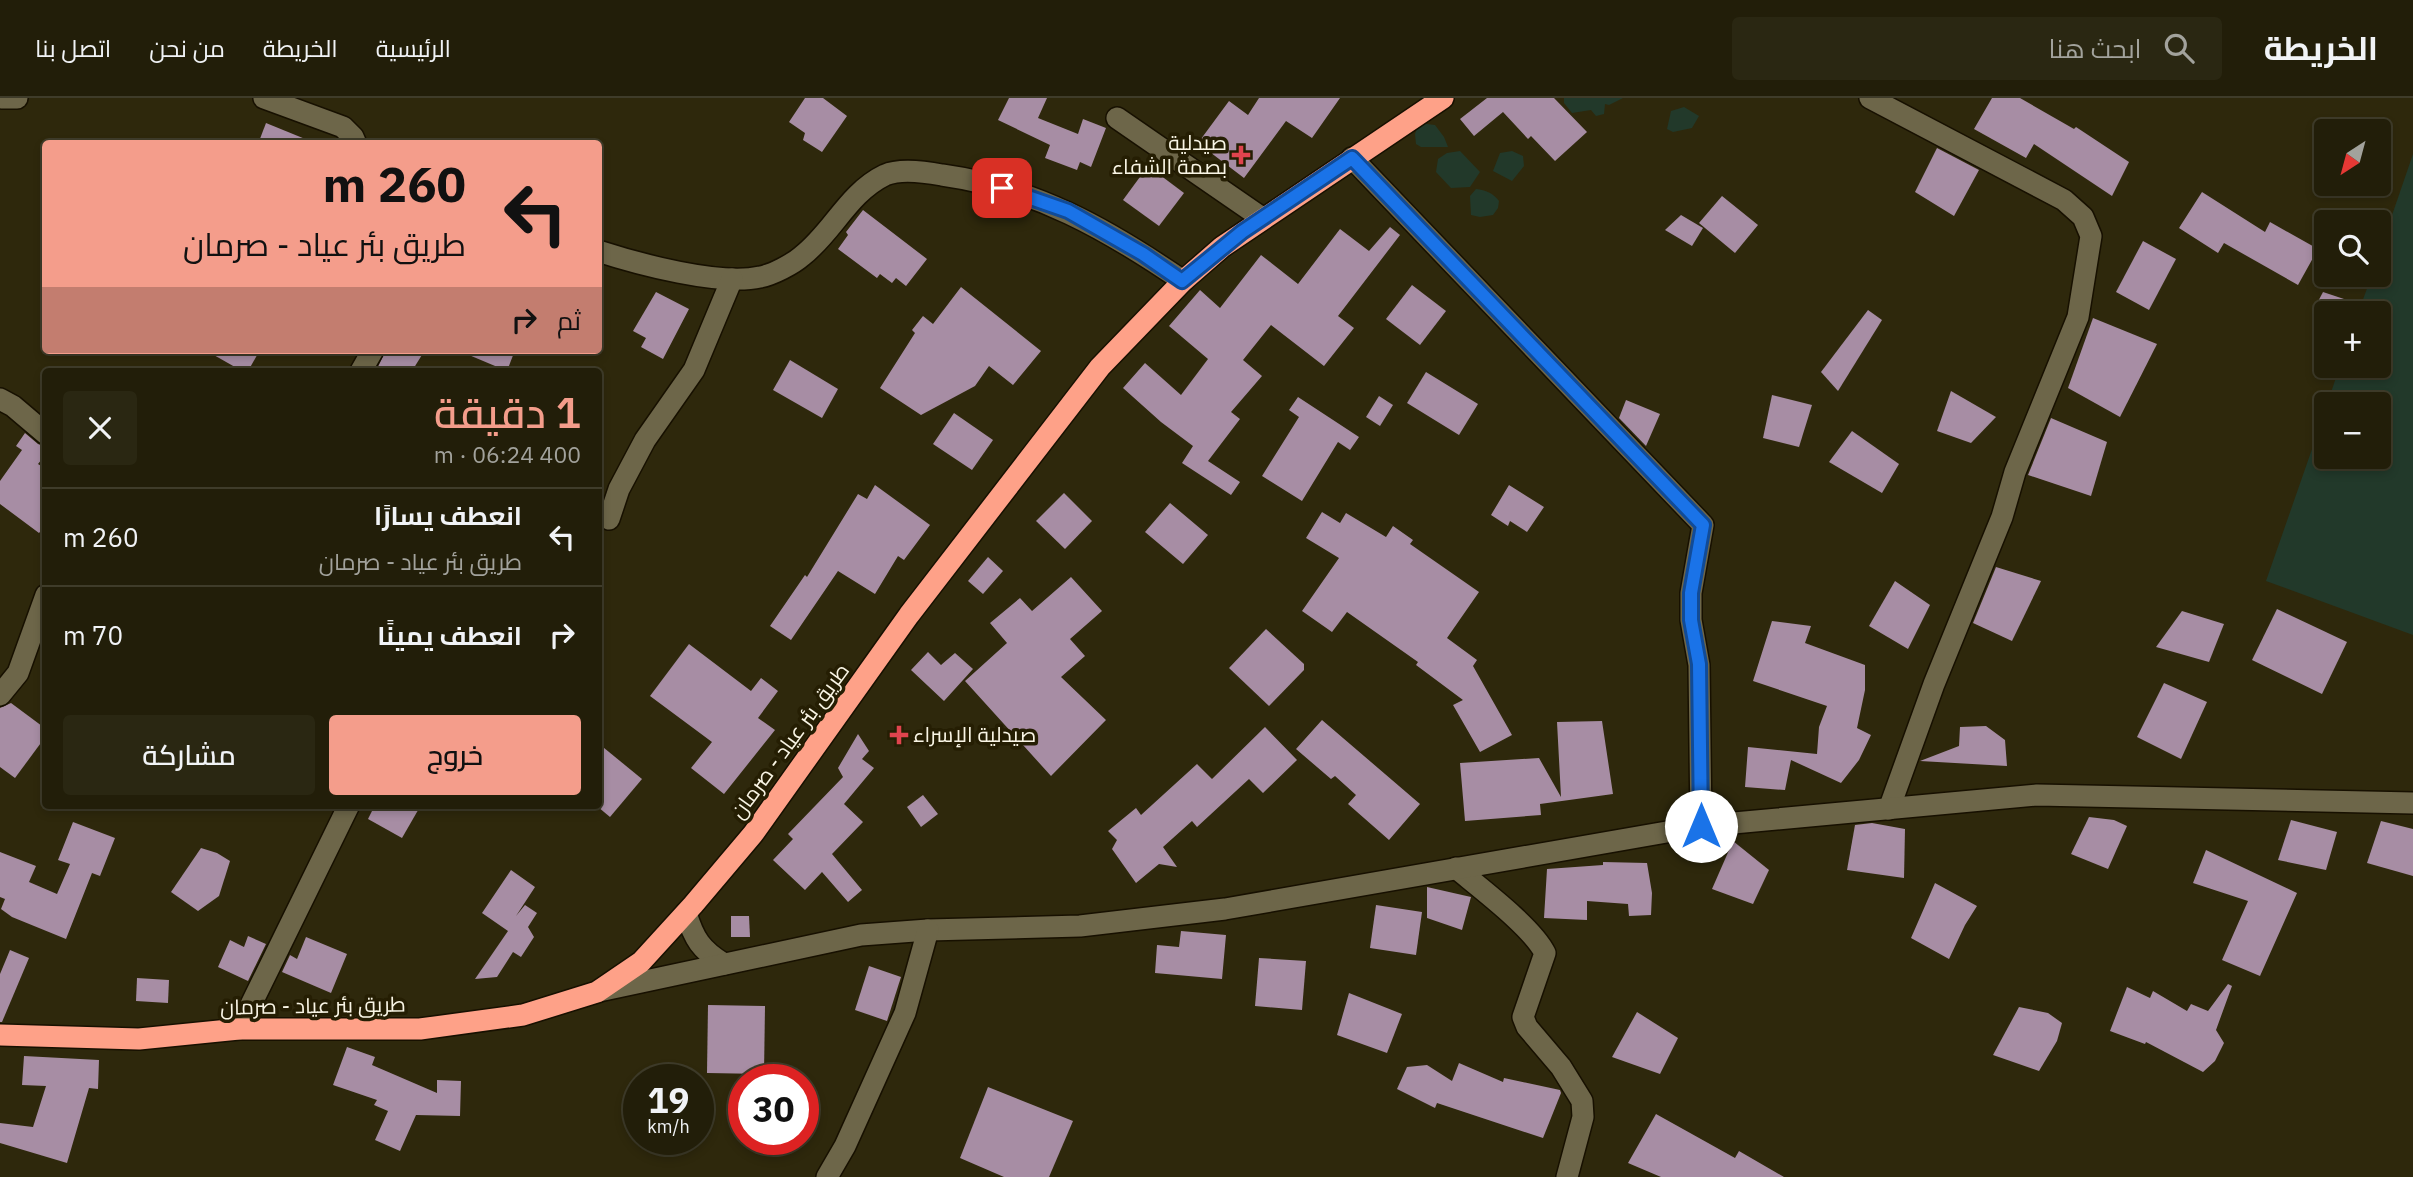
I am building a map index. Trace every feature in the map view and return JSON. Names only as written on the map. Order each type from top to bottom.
[{"type":"highway","name":"طريق بئر عياد - صرمان","points":[[0,1035],[139,1039],[239,1030],[420,1028],[523,1015],[597,992],[641,962],[753,834],[909,615],[1100,367],[1182,281],[1222,247],[1443,98]]},
{"type":"street","points":[[2,98],[17,98]]},
{"type":"street","points":[[264,98],[343,127],[354,140]]},
{"type":"street","points":[[1870,98],[2064,200],[2083,217],[2091,236],[2078,317],[2015,472],[2002,517],[1934,684],[1889,808]]},
{"type":"street","points":[[1117,118],[1262,218]]},
{"type":"street","points":[[1352,158],[1703,525],[1691,593],[1691,620],[1699,664],[1701,826]]},
{"type":"street","points":[[602,252],[640,265],[732,279],[761,277],[802,257],[862,189],[887,174],[922,172],[980,180],[1068,211],[1143,254],[1182,281]]},
{"type":"street","points":[[608,519],[619,489],[645,440],[694,370],[732,279]]},
{"type":"street","points":[[0,399],[13,405],[42,430]]},
{"type":"street","points":[[0,695],[18,673],[42,606]]},
{"type":"street","points":[[26,650],[42,658]]},
{"type":"street","points":[[597,992],[861,935],[928,930],[1080,926],[1224,909],[1701,826],[2038,795],[2413,803]]},
{"type":"street","points":[[239,1030],[347,809]]},
{"type":"street","points":[[1456,868],[1541,944],[1545,953],[1523,1017],[1527,1027],[1561,1067],[1582,1101],[1583,1117],[1567,1177]]},
{"type":"street","points":[[686,913],[702,949],[724,964]]},
{"type":"street","points":[[827,1177],[845,1146],[905,1013],[928,930]]},
{"type":"green space","points":[[1564,98],[1623,98],[1609,105],[1605,104],[1604,114],[1596,116],[1591,110],[1572,113],[1564,103]]},
{"type":"green space","points":[[1684,107],[1699,116],[1692,128],[1673,132],[1667,129],[1671,111]]},
{"type":"green space","points":[[1419,123],[1435,125],[1448,147],[1421,147],[1416,144],[1415,134]]},
{"type":"green space","points":[[1460,151],[1480,172],[1470,187],[1451,188],[1436,172],[1438,159],[1447,153]]},
{"type":"green space","points":[[1512,151],[1523,156],[1524,166],[1512,181],[1493,171],[1500,153]]},
{"type":"green space","points":[[2413,154],[2413,635],[2266,581],[2314,443],[2314,469],[2391,469],[2391,392],[2331,392],[2336,378],[2391,378],[2391,301],[2362,301],[2368,287],[2391,287],[2391,218]]},
{"type":"green space","points":[[1476,189],[1489,192],[1499,201],[1493,215],[1471,215],[1470,196]]},
{"type":"building","points":[[805,98],[823,98],[847,116],[822,152],[803,140],[805,133],[789,122]]},
{"type":"building","points":[[1009,98],[1047,98],[1038,118],[1078,134],[1083,119],[1106,128],[1091,167],[1080,162],[1077,170],[1045,158],[1050,145],[998,120]]},
{"type":"building","points":[[1259,98],[1340,98],[1312,138],[1286,121],[1244,178],[1198,143],[1229,101],[1248,115]]},
{"type":"building","points":[[1487,98],[1554,98],[1587,132],[1555,161],[1531,136],[1528,139],[1503,112],[1474,136],[1460,119]]},
{"type":"building","points":[[1992,98],[2020,98],[2074,129],[2076,127],[2129,162],[2112,196],[2034,144],[2026,158],[1974,129]]},
{"type":"building","points":[[266,123],[308,140],[260,140]]},
{"type":"building","points":[[1937,148],[1979,170],[1954,216],[1915,192]]},
{"type":"building","points":[[1148,166],[1184,193],[1159,226],[1123,200]]},
{"type":"building","points":[[2202,192],[2265,232],[2270,222],[2314,247],[2314,256],[2298,285],[2224,243],[2218,253],[2179,228]]},
{"type":"building","points":[[1722,196],[1758,225],[1735,253],[1699,223]]},
{"type":"building","points":[[863,210],[927,259],[906,286],[896,278],[892,283],[880,274],[877,278],[838,249],[848,235],[846,232]]},
{"type":"building","points":[[1681,215],[1703,228],[1692,246],[1665,230]]},
{"type":"building","points":[[1390,227],[1400,235],[1338,316],[1354,328],[1324,366],[1271,325],[1243,360],[1262,376],[1231,412],[1240,419],[1208,461],[1240,482],[1231,495],[1182,463],[1193,446],[1123,388],[1145,363],[1181,395],[1208,359],[1169,326],[1200,290],[1220,308],[1261,255],[1298,284],[1340,229],[1369,251]]},
{"type":"building","points":[[2143,241],[2176,259],[2149,310],[2116,292]]},
{"type":"building","points":[[1412,285],[1446,311],[1420,345],[1386,319]]},
{"type":"building","points":[[961,287],[1041,351],[1013,385],[989,366],[975,386],[921,415],[880,388],[915,333],[912,330],[923,316],[933,324]]},
{"type":"building","points":[[656,292],[689,309],[663,359],[641,347],[646,338],[633,331]]},
{"type":"building","points":[[2323,292],[2350,301],[2318,301]]},
{"type":"building","points":[[1868,310],[1882,320],[1838,391],[1821,372]]},
{"type":"building","points":[[2093,318],[2157,344],[2120,417],[2068,388]]},
{"type":"building","points":[[212,354],[258,354],[250,368],[237,368]]},
{"type":"building","points":[[384,354],[423,354],[414,368],[377,368]]},
{"type":"building","points":[[467,354],[513,354],[508,368],[500,368]]},
{"type":"building","points":[[790,360],[838,389],[822,418],[773,390]]},
{"type":"building","points":[[1426,372],[1478,404],[1459,435],[1407,403]]},
{"type":"building","points":[[1951,391],[1996,417],[1971,443],[1937,431]]},
{"type":"building","points":[[1772,395],[1812,405],[1799,447],[1763,438]]},
{"type":"building","points":[[1379,396],[1393,405],[1380,426],[1366,417]]},
{"type":"building","points":[[1298,397],[1359,437],[1350,450],[1338,442],[1302,501],[1262,476],[1299,417],[1289,410]]},
{"type":"building","points":[[1626,400],[1660,414],[1646,446],[1619,418]]},
{"type":"building","points":[[954,413],[993,440],[972,470],[933,444]]},
{"type":"building","points":[[2051,418],[2107,442],[2091,496],[2028,475]]},
{"type":"building","points":[[1852,431],[1899,464],[1882,493],[1829,462]]},
{"type":"building","points":[[25,433],[42,446],[42,459],[38,464],[42,466],[42,530],[39,533],[0,504],[0,481],[22,450],[16,446]]},
{"type":"building","points":[[875,485],[930,525],[904,560],[898,556],[875,594],[838,571],[791,640],[770,626],[805,575],[807,577],[858,494],[867,499]]},
{"type":"building","points":[[1509,485],[1544,507],[1527,532],[1510,521],[1508,526],[1491,515]]},
{"type":"building","points":[[1064,493],[1092,521],[1065,549],[1036,521]]},
{"type":"building","points":[[1170,503],[1208,535],[1183,564],[1145,532]]},
{"type":"building","points":[[1322,512],[1340,523],[1346,513],[1386,537],[1393,526],[1413,540],[1410,544],[1479,592],[1447,638],[1477,660],[1473,666],[1512,735],[1480,752],[1453,705],[1463,700],[1416,665],[1418,662],[1347,612],[1332,632],[1302,611],[1339,558],[1306,538]]},
{"type":"building","points":[[988,557],[1003,571],[983,594],[968,581]]},
{"type":"building","points":[[1996,567],[2041,581],[2012,641],[1973,623]]},
{"type":"building","points":[[1071,577],[1102,611],[1070,639],[1085,656],[1061,677],[1106,720],[1051,776],[965,681],[1007,643],[990,623],[1020,598],[1032,611]]},
{"type":"building","points":[[1895,581],[1930,605],[1908,649],[1869,626]]},
{"type":"building","points":[[2277,609],[2347,642],[2322,694],[2252,660]]},
{"type":"building","points":[[2182,611],[2224,624],[2209,662],[2156,647]]},
{"type":"building","points":[[1772,621],[1811,626],[1805,643],[1865,665],[1865,690],[1857,728],[1871,735],[1859,760],[1841,783],[1791,760],[1785,790],[1745,787],[1748,747],[1817,754],[1819,727],[1827,706],[1753,681]]},
{"type":"building","points":[[1266,629],[1304,664],[1304,670],[1269,706],[1229,668]]},
{"type":"building","points":[[689,644],[751,691],[761,678],[778,691],[758,718],[775,730],[724,794],[691,768],[712,742],[650,696]]},
{"type":"building","points":[[928,652],[941,665],[955,653],[973,669],[944,701],[911,670]]},
{"type":"building","points":[[2164,683],[2207,702],[2181,759],[2137,737]]},
{"type":"building","points":[[11,703],[42,726],[42,741],[15,778],[0,767],[0,708]]},
{"type":"building","points":[[1322,720],[1420,804],[1389,840],[1348,804],[1356,795],[1335,776],[1331,779],[1296,749]]},
{"type":"building","points":[[1602,721],[1613,794],[1540,804],[1541,815],[1465,821],[1460,763],[1539,758],[1561,797],[1557,722]]},
{"type":"building","points":[[1986,726],[2005,740],[2007,766],[1920,761],[1959,746],[1960,727]]},
{"type":"building","points":[[1265,727],[1297,760],[1263,793],[1249,779],[1197,827],[1192,821],[1163,847],[1177,867],[1159,864],[1136,883],[1112,849],[1117,840],[1108,831],[1136,808],[1141,815],[1197,764],[1212,779]]},
{"type":"building","points":[[858,734],[869,751],[862,759],[874,768],[844,804],[863,822],[832,854],[862,890],[848,902],[822,872],[805,890],[773,860],[793,839],[788,834],[843,777],[838,768]]},
{"type":"building","points":[[602,746],[642,779],[610,817],[600,809]]},
{"type":"building","points":[[923,795],[938,814],[921,827],[907,807]]},
{"type":"building","points":[[373,809],[419,809],[402,838],[368,819]]},
{"type":"building","points":[[2089,817],[2114,820],[2127,826],[2108,869],[2071,854]]},
{"type":"building","points":[[2291,820],[2337,832],[2326,870],[2278,860]]},
{"type":"building","points":[[2381,821],[2413,829],[2413,876],[2367,863]]},
{"type":"building","points":[[73,822],[115,838],[100,876],[92,873],[66,939],[12,917],[1,909],[5,899],[0,897],[0,852],[36,866],[29,882],[57,894],[70,864],[58,860]]},
{"type":"building","points":[[1872,823],[1905,829],[1904,878],[1847,870],[1855,825]]},
{"type":"building","points":[[1733,841],[1769,870],[1753,904],[1712,889]]},
{"type":"building","points":[[201,848],[230,861],[219,896],[198,911],[171,892]]},
{"type":"building","points":[[2206,850],[2297,893],[2260,976],[2222,960],[2248,901],[2193,883]]},
{"type":"building","points":[[1603,862],[1647,863],[1652,893],[1651,915],[1629,916],[1628,904],[1587,901],[1587,920],[1544,918],[1547,869],[1603,865]]},
{"type":"building","points":[[511,870],[535,887],[516,916],[525,905],[537,913],[528,927],[534,937],[521,957],[513,952],[497,977],[475,979],[508,931],[482,913]]},
{"type":"building","points":[[1935,883],[1977,906],[1949,959],[1911,938]]},
{"type":"building","points":[[1427,887],[1471,897],[1462,930],[1427,918]]},
{"type":"building","points":[[1376,905],[1422,912],[1416,955],[1370,948]]},
{"type":"building","points":[[731,916],[749,916],[750,937],[731,937]]},
{"type":"building","points":[[1181,931],[1226,935],[1222,979],[1155,973],[1157,945],[1179,947]]},
{"type":"building","points":[[248,936],[266,944],[248,981],[218,967],[230,940],[244,947]]},
{"type":"building","points":[[306,937],[347,954],[331,993],[282,972],[290,955],[297,959]]},
{"type":"building","points":[[10,950],[29,958],[0,1022],[0,974]]},
{"type":"building","points":[[1259,958],[1306,961],[1302,1010],[1255,1006]]},
{"type":"building","points":[[869,966],[901,977],[887,1021],[855,1010]]},
{"type":"building","points":[[137,978],[169,980],[168,1003],[136,1001]]},
{"type":"building","points":[[2228,984],[2232,986],[2216,1030],[2224,1043],[2215,1061],[2203,1072],[2146,1042],[2145,1044],[2110,1031],[2127,987],[2150,998],[2153,991],[2187,1011],[2191,1004],[2208,1011]]},
{"type":"building","points":[[1349,993],[1402,1014],[1387,1053],[1337,1035]]},
{"type":"building","points":[[708,1005],[765,1006],[764,1064],[728,1064],[728,1073],[714,1073],[714,1064],[707,1064]]},
{"type":"building","points":[[2019,1007],[2048,1013],[2062,1023],[2057,1041],[2039,1071],[1993,1055]]},
{"type":"building","points":[[1637,1012],[1678,1038],[1660,1074],[1612,1057]]},
{"type":"building","points":[[347,1047],[375,1057],[372,1065],[437,1093],[437,1080],[461,1081],[460,1116],[416,1115],[400,1151],[375,1140],[388,1111],[374,1105],[377,1100],[333,1085]]},
{"type":"building","points":[[24,1056],[99,1060],[98,1089],[89,1088],[67,1163],[0,1143],[0,1123],[33,1127],[46,1086],[22,1085]]},
{"type":"building","points":[[1459,1063],[1503,1082],[1504,1078],[1560,1090],[1543,1138],[1437,1103],[1435,1108],[1397,1089],[1407,1067],[1427,1065],[1452,1081]]},
{"type":"building","points":[[988,1087],[1073,1121],[1049,1177],[1004,1177],[960,1158]]},
{"type":"building","points":[[1656,1114],[1735,1158],[1739,1151],[1784,1177],[1661,1177],[1628,1163]]},
{"type":"place","name":"صيدلية بصمة الشفاء","points":[[1241,155]]},
{"type":"place","name":"صيدلية الإسراء","points":[[899,735]]},
{"type":"route","points":[[1002,188],[1068,211],[1143,254],[1182,281],[1242,232],[1352,158],[1703,525],[1691,593],[1691,620],[1699,664],[1701,826]]}]
